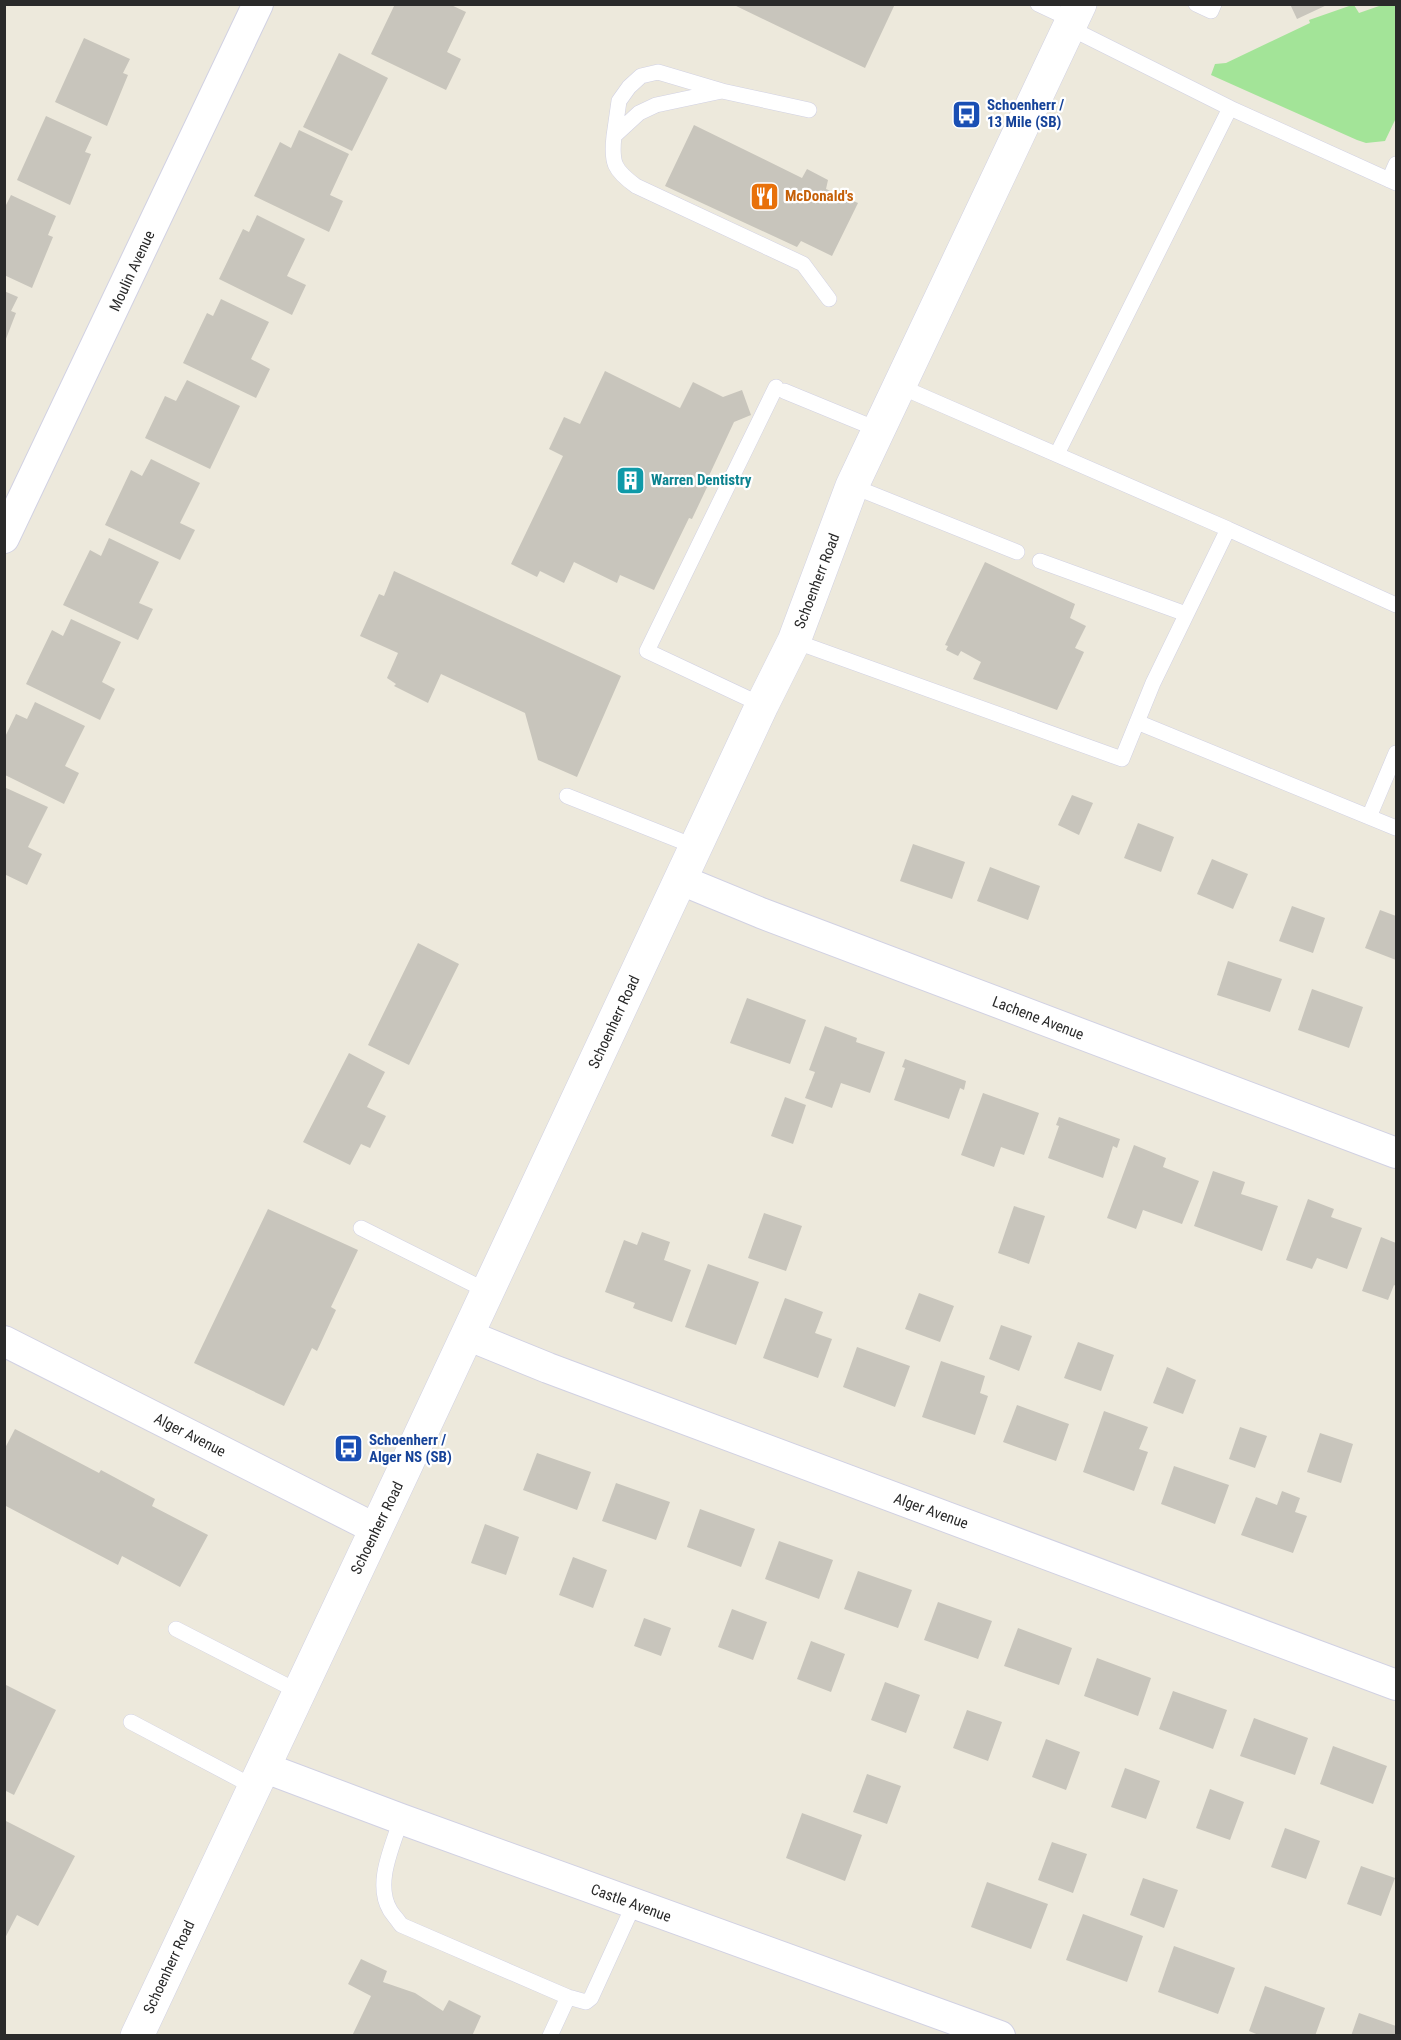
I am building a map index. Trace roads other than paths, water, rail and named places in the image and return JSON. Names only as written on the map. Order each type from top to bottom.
[{"type":"main road","name":"Schoenherr Road","points":[[137,2036],[794,641],[852,486],[1073,17]]},
{"type":"street","name":"Moulin Avenue","points":[[4,538],[258,4]]},
{"type":"street","name":"Lachene Avenue","points":[[681,880],[761,914],[1396,1153]]},
{"type":"street","name":"Alger Avenue","points":[[467,1335],[548,1368],[1396,1684]]},
{"type":"street","name":"Alger Avenue","points":[[4,1341],[376,1529]]},
{"type":"street","name":"Castle Avenue","points":[[259,1777],[401,1819],[1000,2036]]},
{"type":"lane","points":[[1038,4],[1073,17],[1230,108],[1393,182],[1396,164]]},
{"type":"lane","points":[[1196,4],[1211,11],[1214,4]]},
{"type":"lane","points":[[809,110],[722,91],[658,72],[641,76],[619,101],[612,156],[617,170],[636,186],[803,264],[829,299]]},
{"type":"lane","points":[[614,136],[639,113],[656,105],[722,91]]},
{"type":"lane","points":[[1057,454],[1230,108]]},
{"type":"lane","points":[[899,386],[1396,604]]},
{"type":"lane","points":[[762,705],[647,651],[780,389],[879,430]]},
{"type":"lane","points":[[852,486],[1017,552]]},
{"type":"lane","points":[[794,641],[1122,759],[1153,683],[1228,529]]},
{"type":"lane","points":[[1040,561],[1186,614]]},
{"type":"lane","points":[[1137,722],[1396,828]]},
{"type":"lane","points":[[1369,817],[1396,753]]},
{"type":"lane","points":[[567,796],[696,847]]},
{"type":"lane","points":[[361,1228],[487,1291]]},
{"type":"lane","points":[[176,1629],[299,1692]]},
{"type":"lane","points":[[131,1722],[259,1777]]},
{"type":"lane","points":[[401,1819],[384,1882],[389,1909],[401,1925],[568,1997],[586,2002],[591,1998],[634,1904]]},
{"type":"lane","points":[[550,2036],[568,1997]]},
{"type":"place","name":"Schoenherr / 13 Mile (SB)","points":[[966,114]]},
{"type":"place","name":"McDonald's","points":[[764,196]]},
{"type":"place","name":"Warren Dentistry","points":[[630,480]]},
{"type":"place","name":"Schoenherr / Alger NS (SB)","points":[[348,1449]]}]
